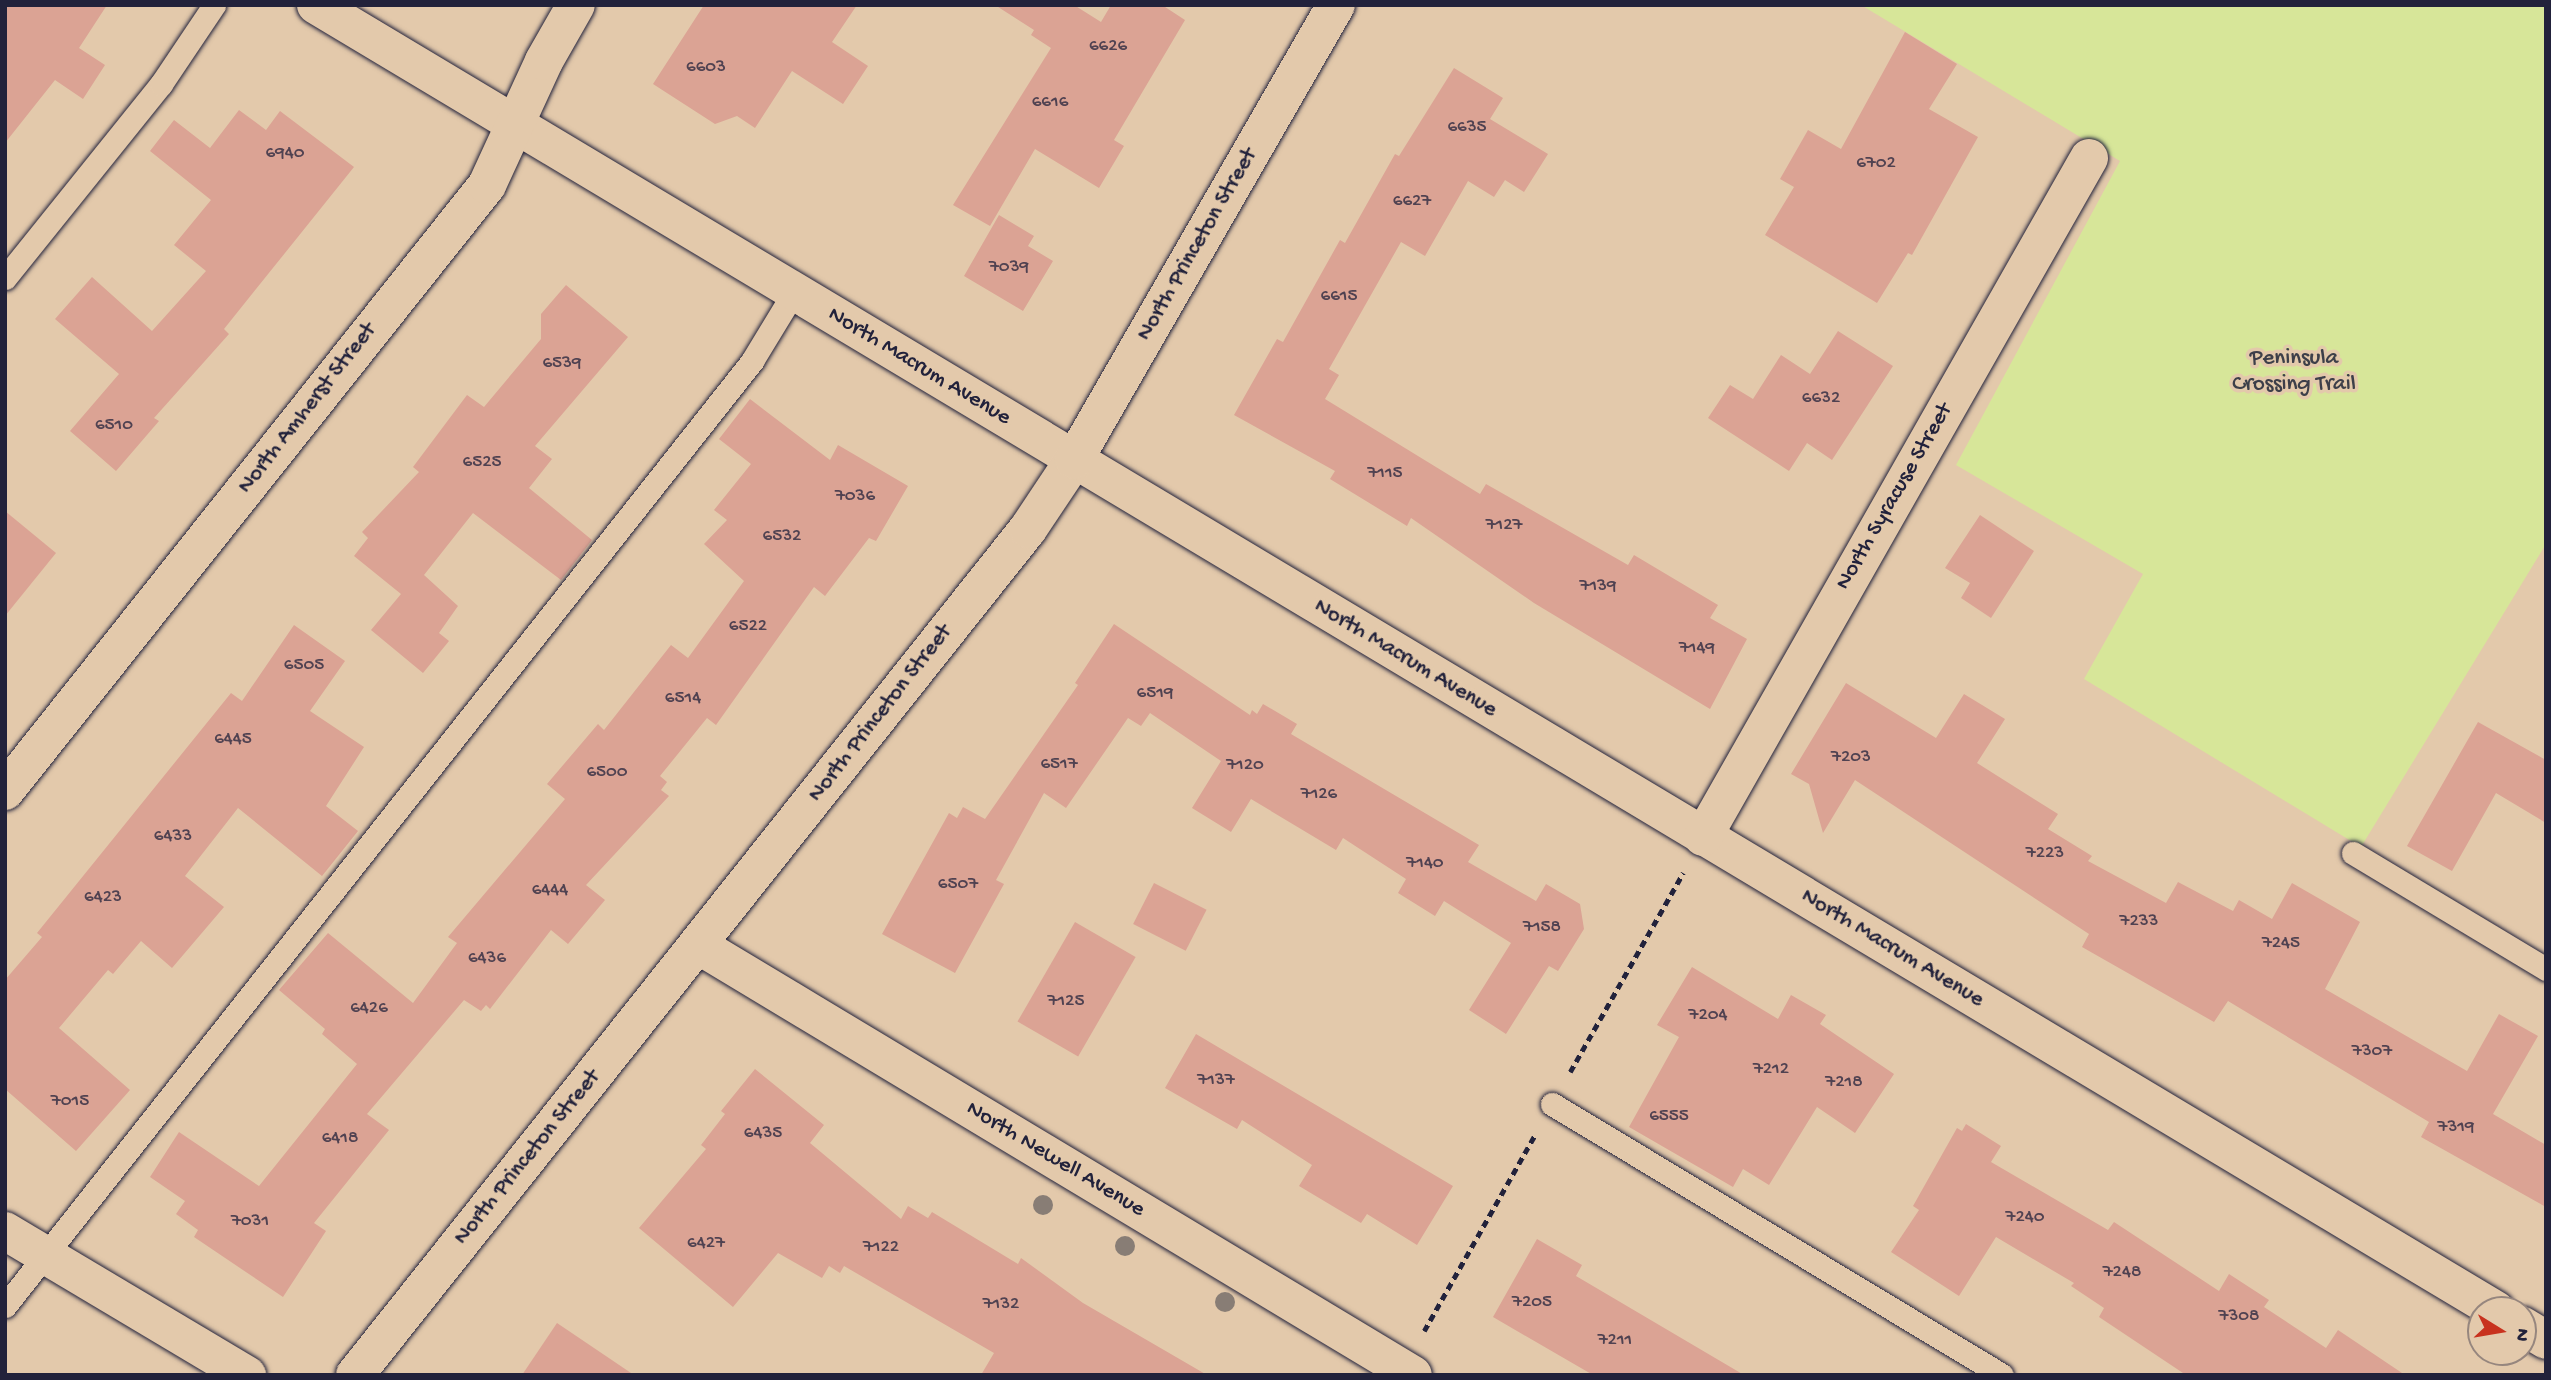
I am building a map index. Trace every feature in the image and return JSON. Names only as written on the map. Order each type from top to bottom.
[{"type":"street","name":"North Macrum Avenue","points":[[316,5],[2473,1296]]},
{"type":"street","name":"North Amherst Street","points":[[5,791],[487,184],[576,5]]},
{"type":"street","name":"North Princeton Street","points":[[355,1375],[1028,529],[1074,460],[1336,5]]},
{"type":"street","name":"North Syracuse Street","points":[[1703,837],[2089,158]]},
{"type":"street","name":"North Newell Avenue","points":[[698,945],[1405,1373]]},
{"type":"street","points":[[5,1231],[247,1375]]},
{"type":"lane","points":[[5,278],[161,84],[214,5]]},
{"type":"lane","points":[[5,1306],[752,361],[794,292]]},
{"type":"lane","points":[[2354,853],[2546,969]]},
{"type":"lane","points":[[1552,1104],[2002,1375]]},
{"type":"green space","name":"Peninsula Crossing Trail","points":[[1861,5],[2546,5],[2546,544],[2361,847],[2084,679],[2143,574],[1956,465],[2120,161]]},
{"type":"building","points":[[5,5],[107,5],[79,48],[105,65],[83,99],[55,80],[5,143]]},
{"type":"building","points":[[704,5],[857,5],[832,42],[868,66],[843,104],[792,71],[755,128],[737,116],[715,124],[653,84]]},
{"type":"building","points":[[995,5],[1074,5],[1101,22],[1111,5],[1162,5],[1185,20],[1114,140],[1124,146],[1099,188],[1035,149],[990,226],[953,205],[1051,48],[1031,35],[1034,30]]},
{"type":"building","points":[[1905,32],[1957,64],[1929,109],[1978,137],[1912,255],[1908,253],[1877,303],[1765,235],[1794,187],[1780,179],[1808,130],[1841,149]]},
{"type":"building","points":[[1454,68],[1503,98],[1490,119],[1548,154],[1524,192],[1505,180],[1494,197],[1468,181],[1425,256],[1401,242],[1329,369],[1339,375],[1325,399],[1480,494],[1486,484],[1628,565],[1634,555],[1718,605],[1710,618],[1747,639],[1710,709],[1534,603],[1411,518],[1407,526],[1330,479],[1335,471],[1234,415],[1277,339],[1283,342],[1340,240],[1345,243],[1395,154],[1399,156]]},
{"type":"building","points":[[239,110],[266,130],[280,111],[354,167],[224,329],[229,334],[154,418],[159,421],[116,471],[70,431],[119,374],[55,319],[92,277],[152,331],[206,271],[174,245],[211,200],[150,151],[174,120],[210,148]]},
{"type":"building","points":[[999,215],[1034,236],[1028,246],[1053,261],[1023,311],[964,276]]},
{"type":"building","points":[[566,285],[628,337],[535,446],[552,459],[529,488],[592,540],[561,580],[473,513],[424,575],[458,606],[439,633],[449,641],[423,673],[371,630],[401,594],[354,556],[368,538],[362,532],[419,472],[413,467],[467,395],[484,407],[541,339],[541,314]]},
{"type":"building","points":[[1838,331],[1893,366],[1832,460],[1807,443],[1789,471],[1708,418],[1730,385],[1753,399],[1781,355],[1810,374]]},
{"type":"building","points":[[750,399],[830,460],[838,445],[908,486],[876,541],[869,538],[825,596],[814,587],[716,725],[707,718],[660,776],[667,782],[661,790],[669,796],[586,885],[605,900],[568,944],[551,930],[490,1009],[486,1005],[481,1011],[464,1000],[367,1114],[389,1130],[314,1223],[326,1231],[283,1297],[194,1237],[198,1230],[176,1214],[185,1201],[150,1177],[179,1132],[259,1186],[357,1064],[322,1034],[325,1029],[279,990],[328,933],[413,1003],[457,943],[448,937],[565,799],[547,784],[598,724],[604,730],[671,645],[688,658],[744,581],[704,544],[727,520],[714,510],[751,464],[719,439]]},
{"type":"building","points":[[5,511],[56,553],[5,616]]},
{"type":"building","points":[[1980,515],[2034,551],[1991,618],[1961,598],[1970,583],[1945,568]]},
{"type":"building","points":[[1114,624],[1250,715],[1252,710],[1257,714],[1263,704],[1297,724],[1291,734],[1479,845],[1468,862],[1536,901],[1546,884],[1580,904],[1584,929],[1558,971],[1549,966],[1506,1034],[1469,1010],[1511,943],[1444,901],[1435,916],[1398,893],[1406,879],[1343,838],[1336,850],[1251,799],[1231,832],[1192,808],[1221,761],[1150,713],[1141,726],[1128,718],[1066,808],[1044,793],[996,880],[1004,884],[955,973],[882,934],[949,813],[957,818],[963,807],[985,819],[1078,685],[1075,683]]},
{"type":"building","points":[[294,625],[345,661],[310,711],[364,747],[326,806],[358,831],[322,876],[238,808],[185,876],[224,907],[172,968],[141,941],[113,974],[108,970],[59,1028],[130,1090],[76,1151],[5,1089],[5,980],[42,937],[37,933],[231,693],[242,701]]},
{"type":"building","points":[[1846,683],[1936,738],[1964,694],[2005,719],[1977,763],[2058,814],[2048,829],[2092,856],[2088,861],[2166,903],[2178,882],[2233,911],[2239,900],[2272,919],[2292,883],[2360,922],[2325,989],[2467,1071],[2499,1014],[2538,1036],[2493,1114],[2546,1145],[2546,1207],[2421,1137],[2429,1122],[2228,1001],[2214,1022],[2082,947],[2089,934],[1855,780],[1823,833],[1809,784],[1791,774]]},
{"type":"building","points":[[2478,722],[2546,760],[2546,823],[2496,793],[2452,871],[2407,846]]},
{"type":"building","points":[[1154,883],[1207,910],[1186,951],[1133,924]]},
{"type":"building","points":[[1075,922],[1136,957],[1078,1057],[1018,1022]]},
{"type":"building","points":[[1692,967],[1778,1019],[1791,995],[1826,1015],[1820,1024],[1894,1074],[1855,1133],[1817,1107],[1769,1185],[1743,1169],[1733,1187],[1629,1127],[1679,1037],[1657,1025]]},
{"type":"building","points":[[1196,1034],[1453,1186],[1417,1245],[1367,1214],[1361,1223],[1299,1186],[1312,1165],[1242,1120],[1237,1129],[1165,1088]]},
{"type":"building","points":[[755,1069],[824,1125],[810,1143],[901,1219],[908,1206],[928,1218],[932,1212],[1018,1264],[1021,1258],[1083,1303],[1207,1375],[981,1375],[994,1353],[844,1266],[840,1273],[829,1266],[822,1278],[778,1253],[733,1307],[639,1228],[706,1149],[701,1145],[725,1114],[721,1111]]},
{"type":"building","points":[[1966,1124],[2001,1146],[1991,1162],[2108,1230],[2114,1222],[2219,1291],[2229,1274],[2269,1300],[2264,1307],[2326,1348],[2338,1330],[2405,1375],[2186,1375],[2099,1317],[2104,1308],[2071,1286],[2074,1283],[1996,1237],[1959,1296],[1891,1252],[1919,1210],[1913,1206],[1957,1128],[1962,1131]]},
{"type":"building","points":[[1537,1239],[1582,1265],[1576,1276],[1744,1375],[1593,1375],[1493,1317]]},
{"type":"building","points":[[557,1323],[634,1375],[522,1375]]}]
